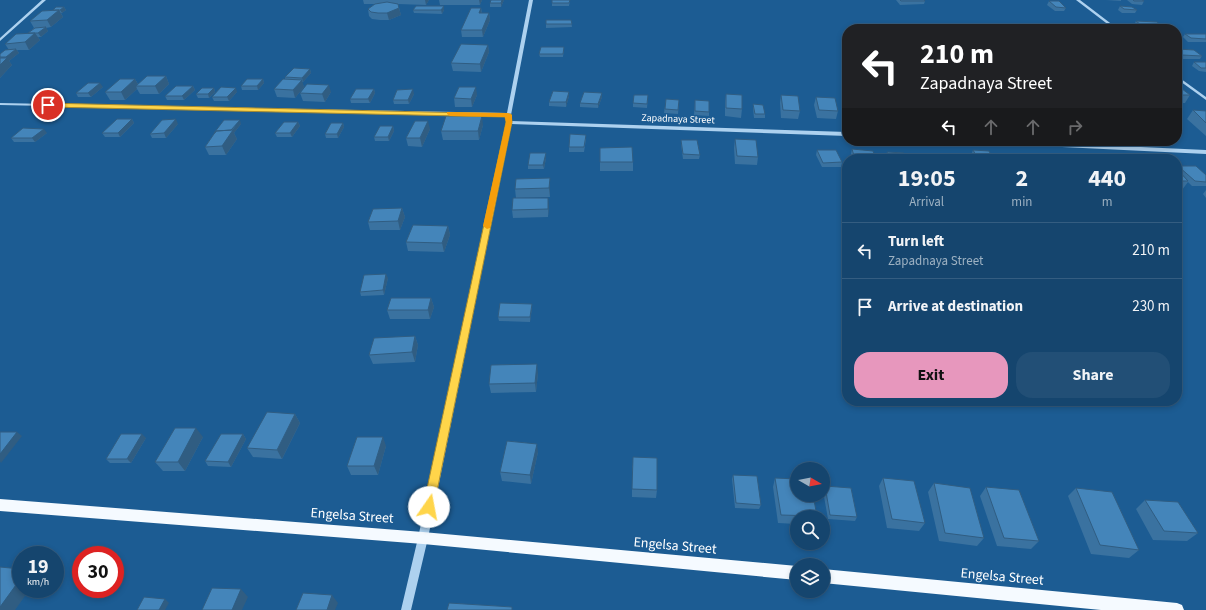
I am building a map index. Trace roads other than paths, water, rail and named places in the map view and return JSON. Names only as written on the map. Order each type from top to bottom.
[{"type":"main road","name":"Engelsa Street","points":[[0,505],[422,538],[790,572]]},
{"type":"main road","name":"Engelsa Street","points":[[830,577],[1134,608],[1177,610]]},
{"type":"street","points":[[0,40],[44,0]]},
{"type":"street","points":[[406,610],[509,118],[531,0]]},
{"type":"street","points":[[1078,0],[1109,24]]},
{"type":"street","points":[[1182,81],[1206,99]]},
{"type":"street","name":"Zapadnaya Street","points":[[0,104],[509,118],[842,134]]},
{"type":"street","points":[[1083,146],[1206,152]]}]
